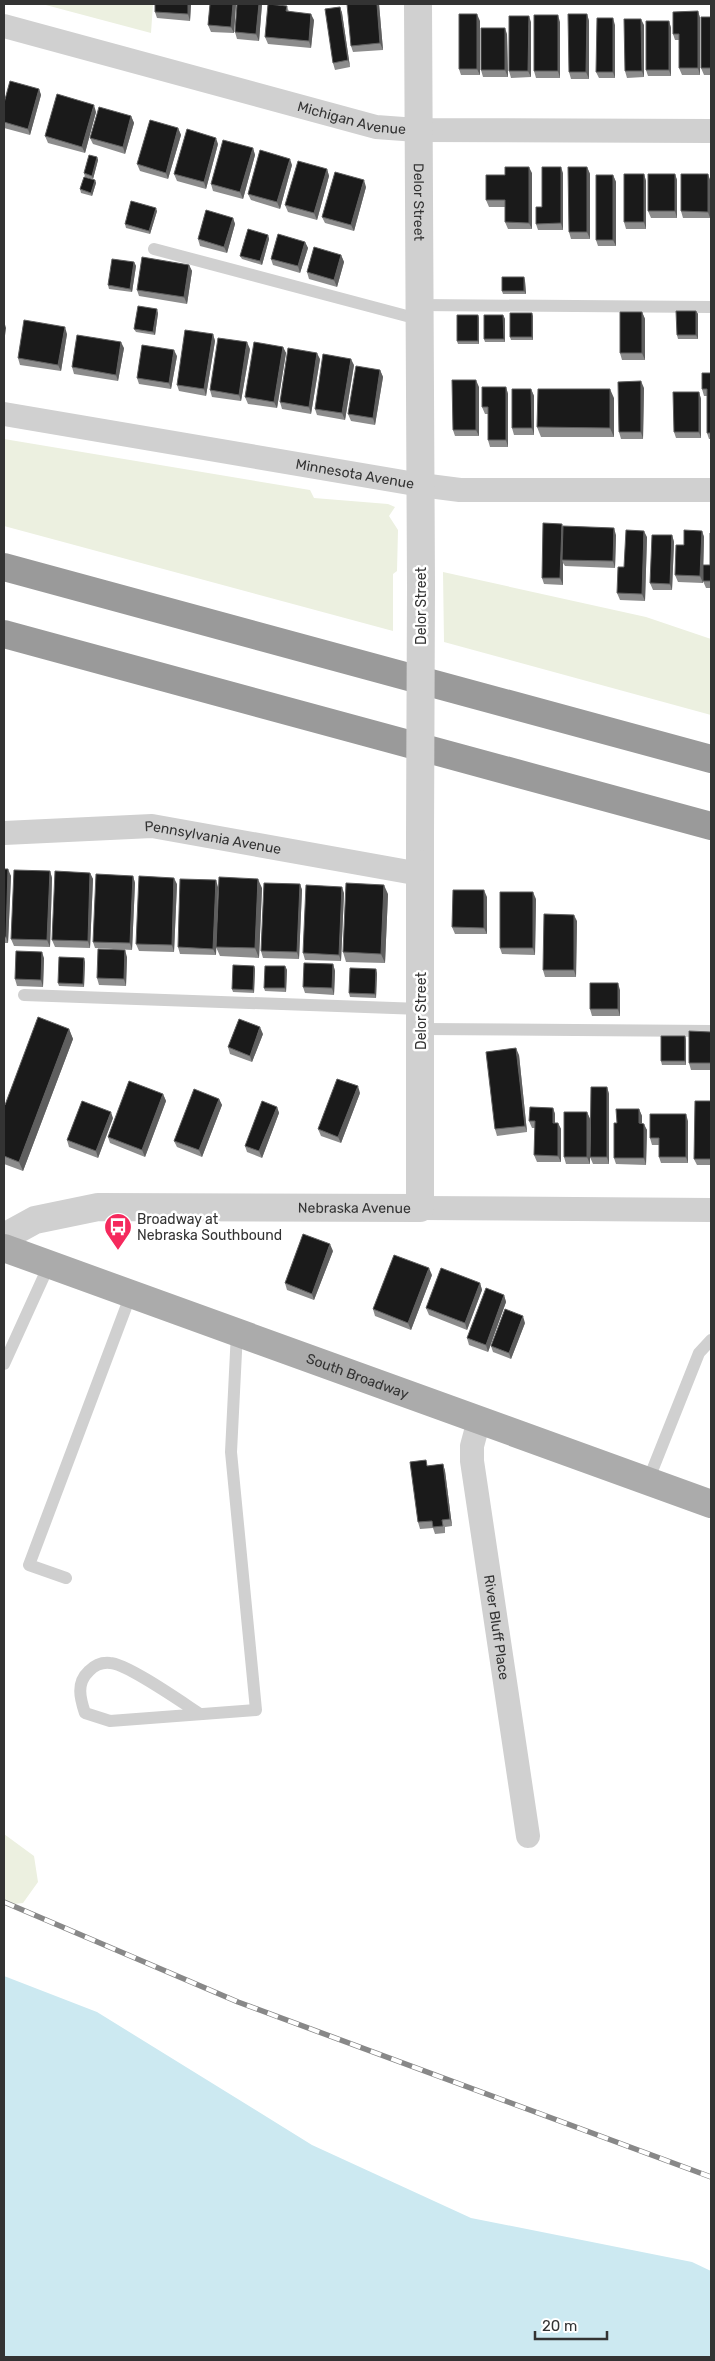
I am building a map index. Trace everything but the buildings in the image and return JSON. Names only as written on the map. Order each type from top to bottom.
[{"type":"highway","points":[[4,567],[711,759]]},
{"type":"highway","points":[[4,634],[711,826]]},
{"type":"main road","name":"South Broadway","points":[[4,1248],[711,1504]]},
{"type":"street","name":"Delor Street","points":[[418,4],[418,312],[421,485],[420,1208]]},
{"type":"street","name":"Michigan Avenue","points":[[4,26],[376,127],[418,130],[711,131]]},
{"type":"street","name":"Minnesota Avenue","points":[[4,414],[460,490],[711,490]]},
{"type":"street","name":"Pennsylvania Avenue","points":[[4,833],[152,826],[420,874]]},
{"type":"street","name":"Nebraska Avenue","points":[[4,1237],[35,1220],[98,1207],[711,1210]]},
{"type":"street","name":"River Bluff Place","points":[[479,1420],[474,1432],[472,1460],[528,1836]]},
{"type":"lane","points":[[154,249],[418,312],[711,307]]},
{"type":"lane","points":[[24,995],[421,1019],[711,1031]]},
{"type":"lane","points":[[4,1364],[49,1265]]},
{"type":"lane","points":[[66,1578],[30,1565],[131,1294]]},
{"type":"lane","points":[[200,1714],[137,1674],[111,1662],[95,1665],[83,1676],[79,1696],[85,1713],[110,1721],[256,1710],[231,1452],[237,1332]]},
{"type":"lane","points":[[648,1481],[699,1353],[711,1340]]},
{"type":"green space","points":[[42,4],[153,4],[151,33]]},
{"type":"green space","points":[[4,439],[310,490],[314,498],[388,504],[395,507],[389,516],[398,530],[397,571],[393,574],[393,631],[4,526]]},
{"type":"green space","points":[[443,572],[646,617],[711,639],[711,715],[444,642]]},
{"type":"green space","points":[[4,1834],[34,1856],[38,1882],[23,1903],[4,1905]]},
{"type":"water","points":[[4,1976],[97,2012],[312,2145],[471,2218],[692,2262],[711,2271],[711,2357],[4,2357]]},
{"type":"railway","points":[[4,1902],[238,2002],[711,2177]]},
{"type":"place","name":"Broadway at Nebraska Southbound","points":[[118,1251]]}]
